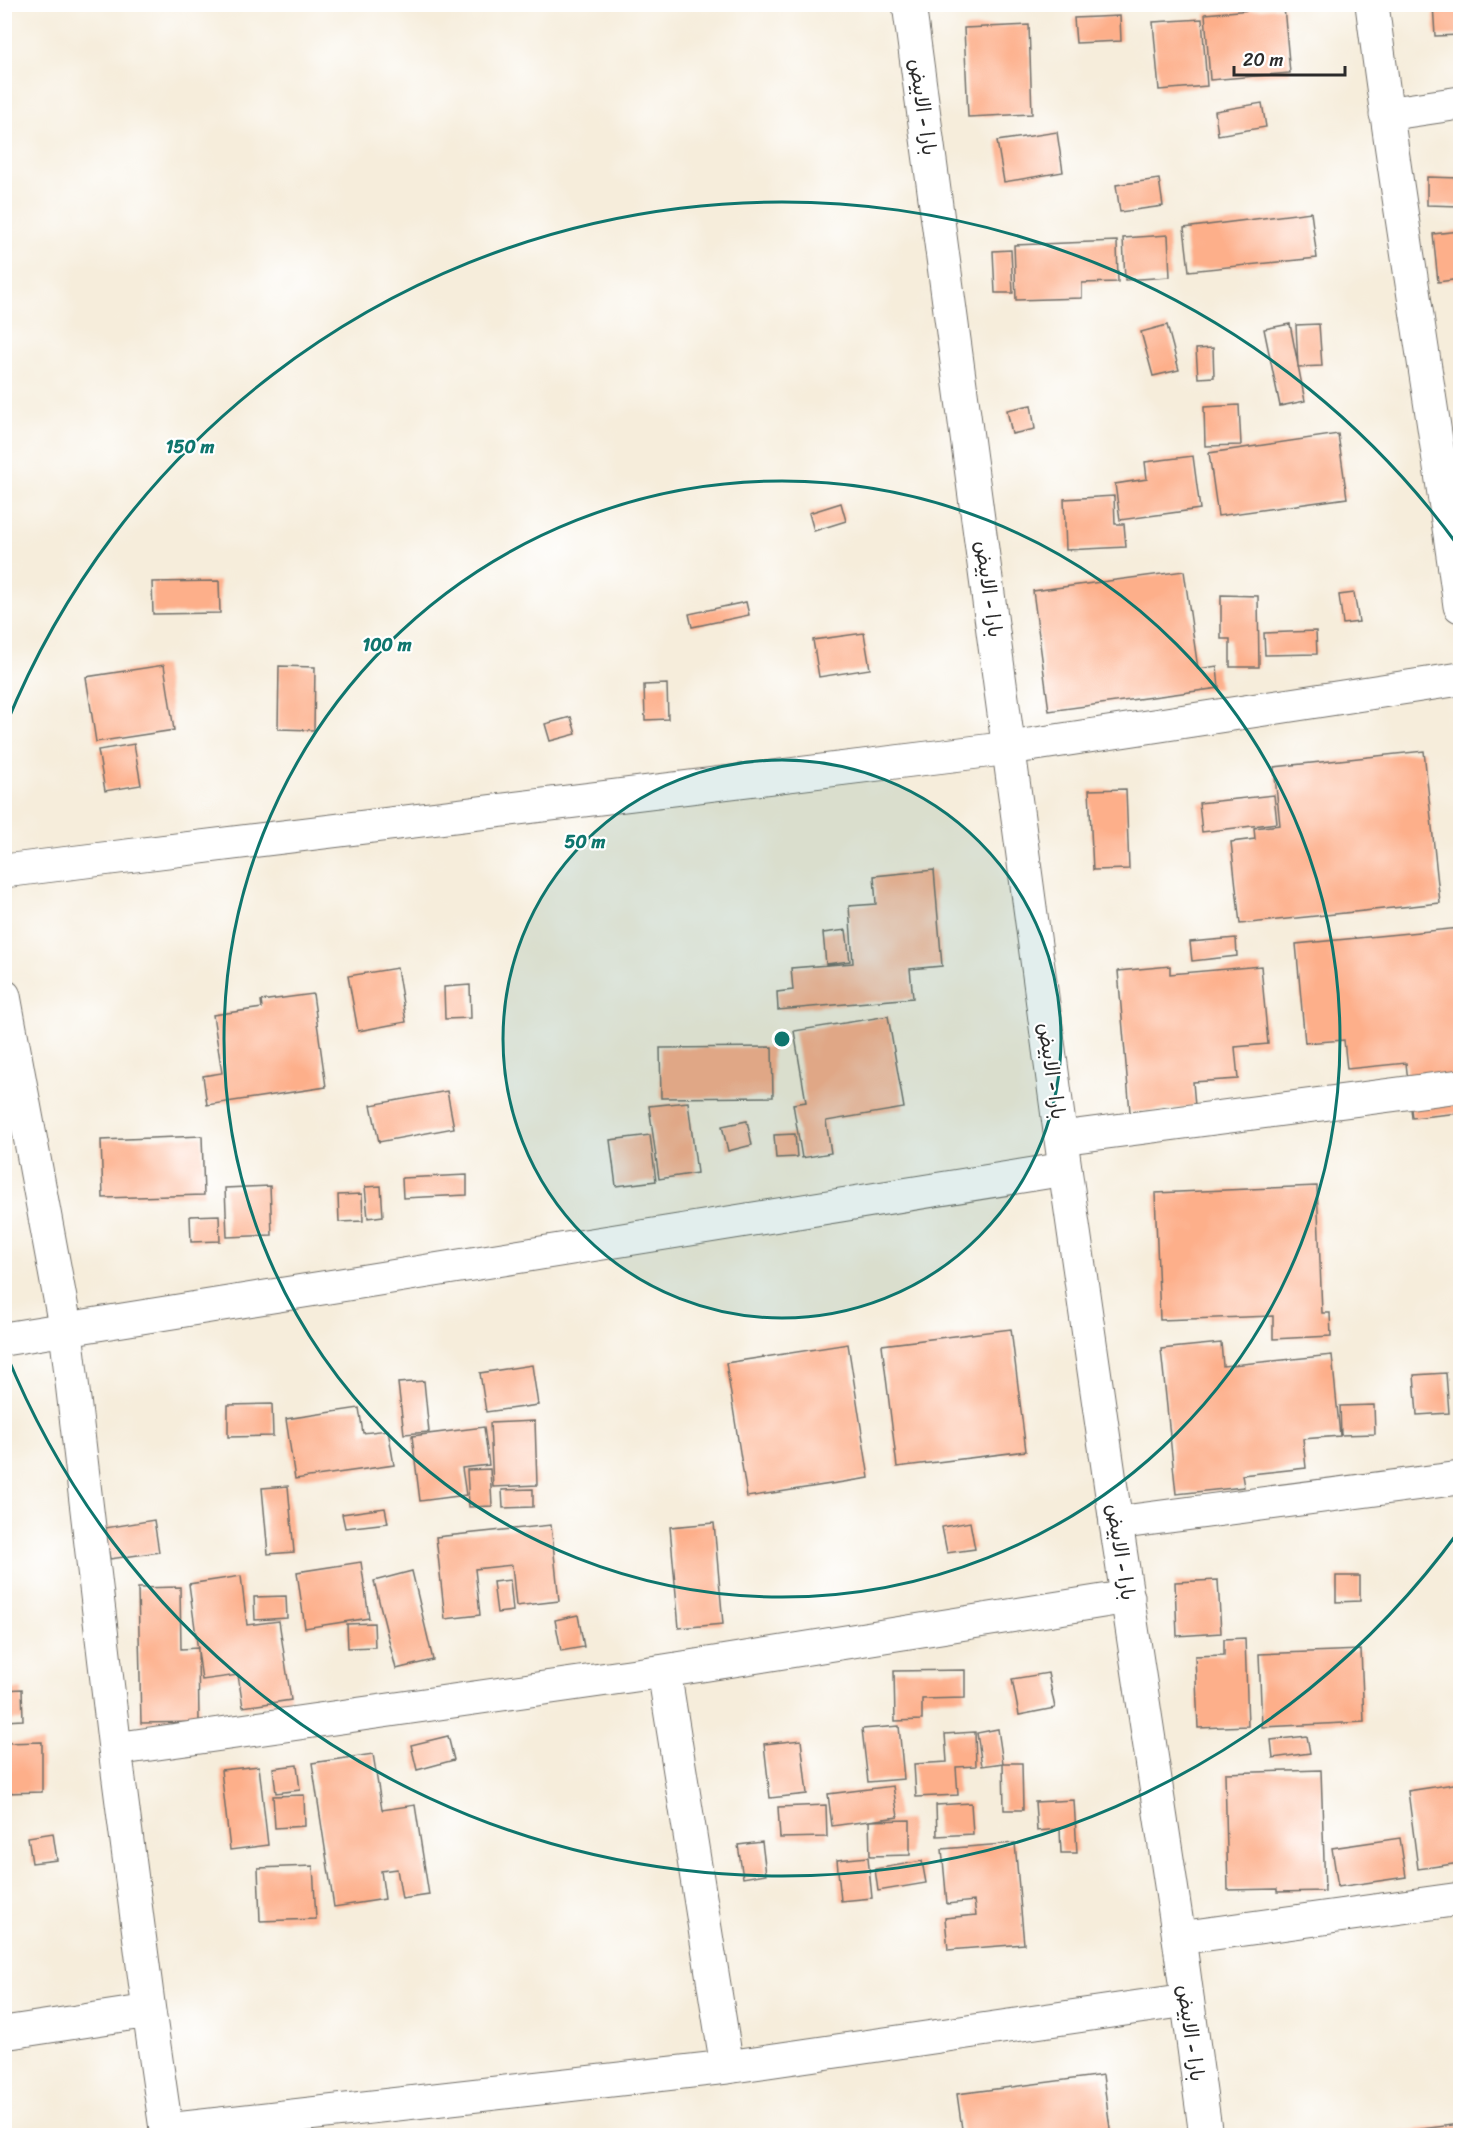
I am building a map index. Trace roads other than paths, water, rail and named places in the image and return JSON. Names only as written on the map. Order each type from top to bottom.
[{"type":"street","name":"بارا - الابيض","points":[[909,4],[1063,1154],[1179,1938],[1206,2136]]},
{"type":"street","points":[[1372,4],[1386,114],[1440,453],[1461,606]]},
{"type":"street","points":[[1386,114],[1461,103]]},
{"type":"street","points":[[4,871],[1010,748],[1461,680]]},
{"type":"street","points":[[4,996],[66,1330],[115,1749],[167,2133],[727,2067],[1187,2000]]},
{"type":"street","points":[[4,1340],[1461,1086]]},
{"type":"street","points":[[1116,1523],[1461,1478]]},
{"type":"street","points":[[115,1749],[664,1671],[1128,1597]]},
{"type":"street","points":[[664,1671],[727,2067]]},
{"type":"street","points":[[1179,1938],[1461,1899]]},
{"type":"street","points":[[4,2033],[149,2011]]}]
